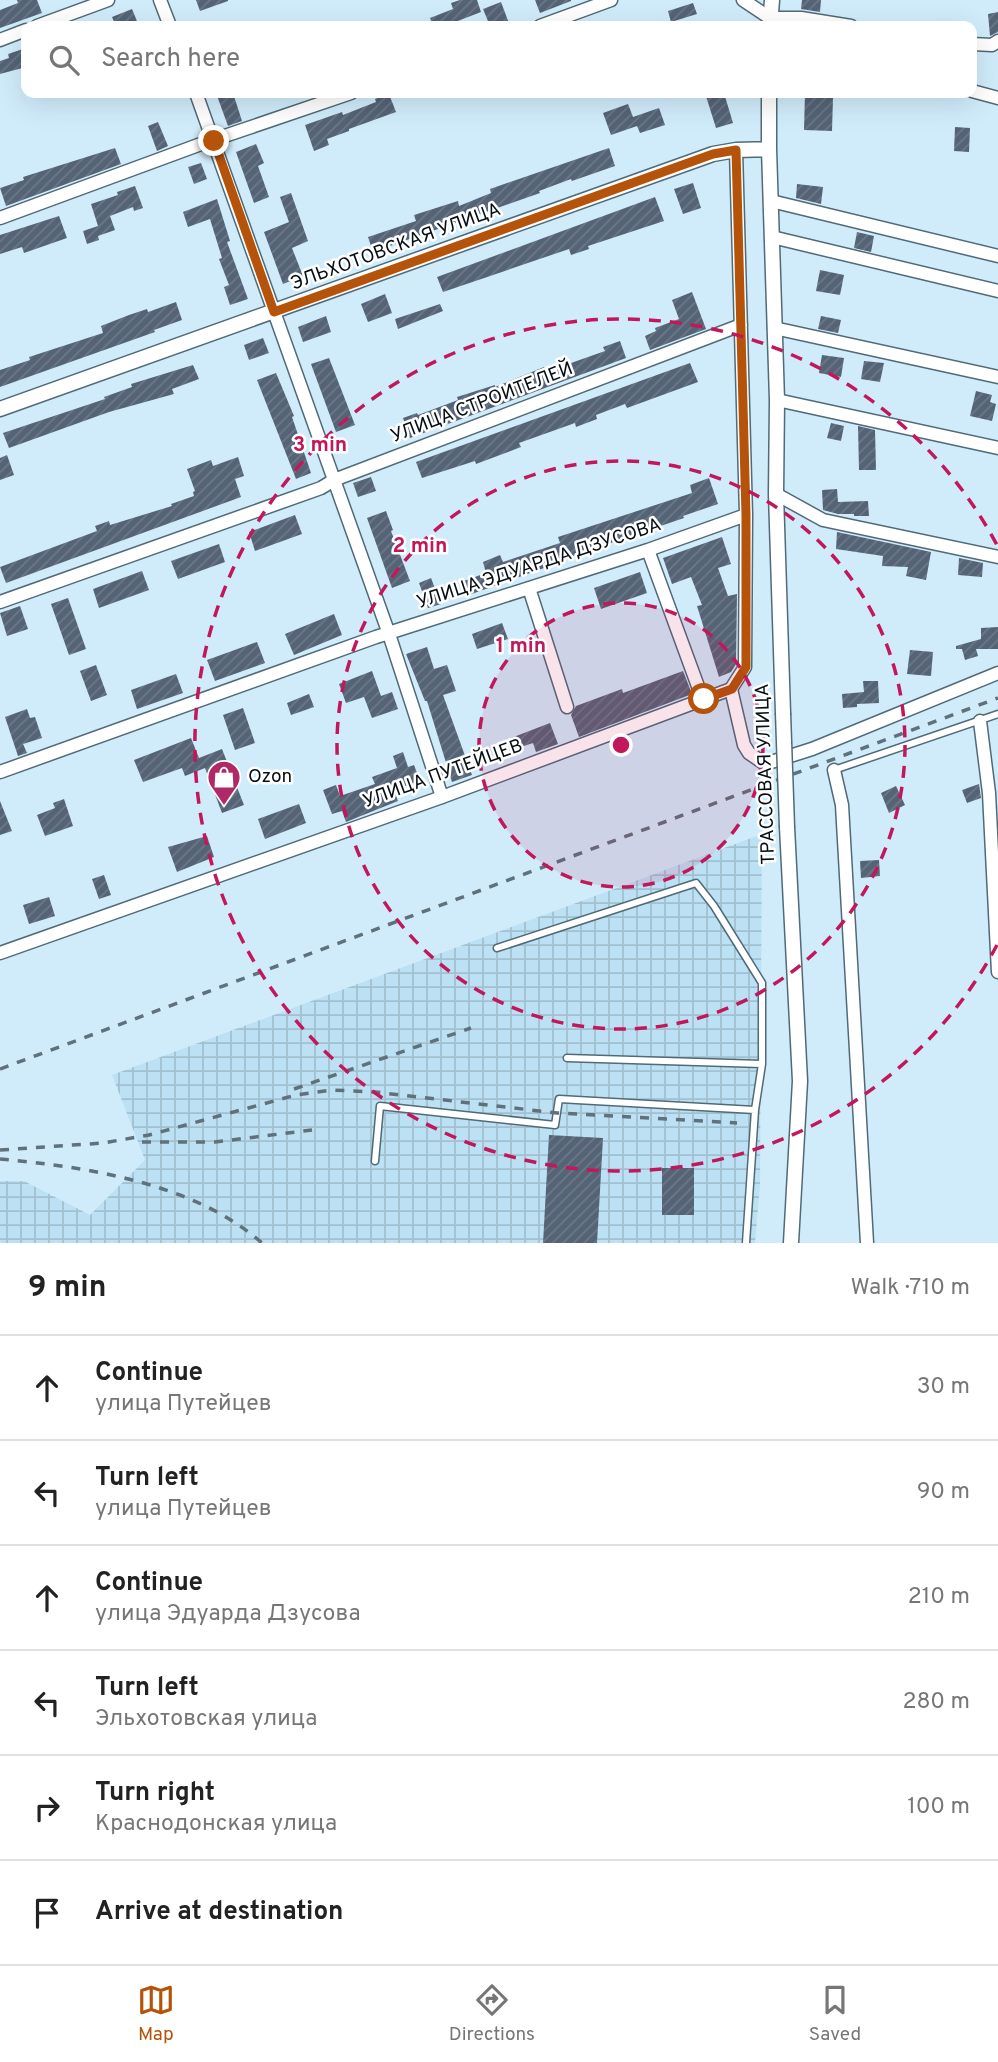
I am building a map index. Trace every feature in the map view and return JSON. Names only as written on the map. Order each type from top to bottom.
[{"type":"street","points":[[51,21],[108,0]]},
{"type":"street","points":[[160,0],[168,21]]},
{"type":"street","points":[[554,21],[611,0]]},
{"type":"street","points":[[743,0],[769,21]]},
{"type":"street","points":[[770,21],[772,0]]},
{"type":"street","points":[[778,21],[801,18],[820,21]]},
{"type":"street","points":[[0,40],[21,32]]},
{"type":"street","points":[[977,44],[992,45],[998,41]]},
{"type":"street","points":[[977,92],[998,98]]},
{"type":"street","points":[[198,98],[389,634],[442,797]]},
{"type":"street","points":[[0,218],[337,98]]},
{"type":"street","name":"ТРАССОВАЯ УЛИЦА","points":[[769,98],[777,400],[776,494],[787,827],[800,1081],[791,1243]]},
{"type":"street","name":"ЭЛЬХОТОВСКАЯ УЛИЦА","points":[[0,409],[713,154],[769,149]]},
{"type":"street","points":[[736,150],[746,515],[746,667],[732,689],[744,746],[765,764],[812,749],[998,673]]},
{"type":"street","points":[[771,201],[998,256]]},
{"type":"street","points":[[772,237],[998,291]]},
{"type":"street","name":"УЛИЦА СТРОИТЕЛЕЙ","points":[[0,602],[321,488],[334,480],[741,325]]},
{"type":"street","points":[[774,328],[998,377]]},
{"type":"street","points":[[777,400],[998,448]]},
{"type":"street","points":[[776,494],[823,520],[998,557]]},
{"type":"street","name":"УЛИЦА ЭДУАРДА ДЗУСОВА","points":[[0,772],[389,634],[648,550],[746,515]]},
{"type":"street","points":[[648,550],[704,699]]},
{"type":"street","points":[[529,588],[567,707]]},
{"type":"street","name":"УЛИЦА ПУТЕЙЦЕВ","points":[[0,953],[442,797],[732,689]]},
{"type":"street","points":[[980,721],[989,793],[998,972]]},
{"type":"street","points":[[834,770],[842,804],[867,1243]]},
{"type":"lane","points":[[834,770],[998,714]]},
{"type":"lane","points":[[497,947],[696,883],[715,906],[762,984],[762,1064],[755,1110],[746,1243]]},
{"type":"lane","points":[[567,1058],[762,1064]]},
{"type":"lane","points":[[375,1161],[380,1106],[555,1125],[559,1099],[755,1110]]},
{"type":"shaded area","points":[[762,834],[760,1186],[755,1243],[0,1243],[0,1181],[24,1181],[90,1215],[145,1160],[112,1075]]},
{"type":"building","points":[[17,0],[37,0],[42,13],[0,28],[0,10],[18,3]]},
{"type":"building","points":[[196,0],[228,0],[228,1],[200,11]]},
{"type":"building","points":[[477,0],[481,12],[458,21],[431,21],[430,18],[453,9],[451,3]]},
{"type":"building","points":[[535,0],[571,0],[571,1],[540,13]]},
{"type":"building","points":[[802,0],[821,0],[820,12],[801,9]]},
{"type":"building","points":[[501,2],[508,21],[488,21],[483,9]]},
{"type":"building","points":[[693,3],[697,14],[671,21],[668,11]]},
{"type":"building","points":[[132,9],[137,21],[114,21],[112,17]]},
{"type":"building","points":[[998,12],[998,32],[990,36],[988,14]]},
{"type":"building","points":[[21,50],[21,68],[0,74],[0,61],[9,58],[8,54]]},
{"type":"building","points":[[218,98],[235,98],[242,121],[228,126]]},
{"type":"building","points":[[391,98],[396,112],[327,139],[329,145],[314,151],[305,125],[342,112],[343,115],[376,102],[375,99]]},
{"type":"building","points":[[707,98],[726,98],[733,123],[716,128]]},
{"type":"building","points":[[805,98],[833,98],[832,131],[804,130]]},
{"type":"building","points":[[628,104],[633,117],[659,108],[665,125],[640,133],[637,126],[611,135],[603,113]]},
{"type":"building","points":[[158,122],[168,146],[157,151],[148,126]]},
{"type":"building","points":[[955,127],[970,128],[969,152],[954,151]]},
{"type":"building","points":[[256,144],[264,163],[258,166],[269,197],[254,203],[236,152]]},
{"type":"building","points":[[115,148],[121,164],[6,206],[0,188],[24,180],[23,177]]},
{"type":"building","points":[[609,148],[615,166],[572,181],[571,179],[539,191],[540,193],[373,252],[368,237],[416,221],[414,215],[458,201],[459,206],[491,193],[490,189]]},
{"type":"building","points":[[201,163],[207,179],[194,184],[188,167]]},
{"type":"building","points":[[693,183],[701,208],[683,214],[674,189]]},
{"type":"building","points":[[797,184],[823,187],[821,204],[796,198]]},
{"type":"building","points":[[135,186],[143,208],[134,211],[133,207],[110,216],[115,230],[98,236],[99,240],[87,244],[83,231],[98,226],[91,204]]},
{"type":"building","points":[[291,193],[308,241],[292,248],[303,276],[283,284],[264,232],[289,222],[280,197]]},
{"type":"building","points":[[655,197],[664,221],[588,246],[589,249],[571,255],[569,249],[443,292],[437,277]]},
{"type":"building","points":[[217,199],[230,241],[227,242],[248,299],[230,305],[224,287],[229,285],[219,259],[222,258],[210,219],[188,227],[183,212]]},
{"type":"building","points":[[59,216],[67,238],[24,253],[22,247],[0,254],[0,235]]},
{"type":"building","points":[[857,232],[874,236],[871,252],[854,248]]},
{"type":"building","points":[[820,270],[844,275],[840,295],[816,291]]},
{"type":"building","points":[[692,292],[706,329],[650,350],[645,336],[656,331],[655,328],[679,319],[672,300]]},
{"type":"building","points":[[385,294],[392,313],[368,322],[361,304]]},
{"type":"building","points":[[176,302],[182,320],[0,387],[0,370],[30,360],[29,357],[103,333],[101,326],[129,315],[147,309],[148,312]]},
{"type":"building","points":[[440,304],[443,311],[398,329],[395,319]]},
{"type":"building","points":[[326,316],[331,332],[303,342],[298,327]]},
{"type":"building","points":[[821,316],[841,320],[838,333],[818,329]]},
{"type":"building","points":[[263,338],[269,353],[249,360],[244,345]]},
{"type":"building","points":[[620,341],[626,358],[410,438],[403,418],[417,413],[418,415],[458,400],[457,397],[495,387],[544,367],[546,371],[605,351],[603,347]]},
{"type":"building","points":[[822,355],[844,358],[841,377],[819,373]]},
{"type":"building","points":[[329,358],[355,425],[336,432],[311,364]]},
{"type":"building","points":[[864,361],[884,363],[880,382],[861,379]]},
{"type":"building","points":[[690,363],[698,382],[627,408],[625,404],[596,415],[597,419],[576,427],[575,423],[519,443],[521,447],[476,464],[475,461],[422,478],[416,462]]},
{"type":"building","points":[[193,365],[199,379],[172,389],[174,394],[109,412],[9,448],[3,433],[105,399],[104,397],[132,387],[131,384]]},
{"type":"building","points":[[276,373],[294,416],[292,417],[311,473],[296,479],[257,380]]},
{"type":"building","points":[[976,391],[992,395],[990,402],[996,404],[992,421],[970,416]]},
{"type":"building","points":[[831,423],[844,426],[841,441],[827,438]]},
{"type":"building","points":[[858,426],[875,430],[876,470],[859,470]]},
{"type":"building","points":[[7,455],[14,475],[0,480],[0,458]]},
{"type":"building","points":[[238,457],[244,476],[235,479],[241,497],[6,583],[0,567],[97,531],[95,526],[109,521],[110,525],[172,506],[171,504],[194,496],[195,491],[187,469],[211,460],[213,466]]},
{"type":"building","points":[[371,477],[376,491],[358,497],[353,483]]},
{"type":"building","points":[[709,478],[718,504],[466,596],[461,582],[486,573],[483,562],[500,555],[503,562],[560,543],[558,537],[692,493],[690,485]]},
{"type":"building","points":[[837,489],[838,502],[868,501],[869,516],[823,510],[822,490]]},
{"type":"building","points":[[386,511],[410,581],[392,588],[367,518]]},
{"type":"building","points":[[295,515],[302,534],[255,551],[249,532]]},
{"type":"building","points":[[837,532],[931,552],[926,580],[906,576],[908,567],[882,566],[883,556],[836,549]]},
{"type":"building","points":[[722,537],[731,564],[718,568],[728,596],[737,594],[736,664],[731,672],[719,677],[697,606],[702,605],[691,577],[672,584],[663,558]]},
{"type":"building","points":[[219,544],[225,562],[178,579],[171,561]]},
{"type":"building","points":[[959,558],[983,563],[982,577],[958,575]]},
{"type":"building","points":[[142,571],[149,590],[99,608],[93,589]]},
{"type":"building","points":[[640,572],[647,593],[601,609],[594,588]]},
{"type":"building","points":[[431,578],[441,604],[428,608],[419,583]]},
{"type":"building","points":[[68,598],[86,649],[69,655],[51,604]]},
{"type":"building","points":[[20,606],[28,629],[7,636],[0,613]]},
{"type":"building","points":[[334,614],[342,635],[294,655],[285,634]]},
{"type":"building","points":[[502,623],[508,639],[477,649],[472,634]]},
{"type":"building","points":[[998,627],[998,649],[976,649],[978,656],[965,660],[962,649],[956,649],[956,646],[981,639],[981,628]]},
{"type":"building","points":[[257,642],[265,663],[215,681],[207,660]]},
{"type":"building","points":[[427,647],[434,669],[447,665],[456,691],[443,695],[472,775],[452,782],[427,701],[406,654]]},
{"type":"building","points":[[910,650],[933,652],[931,676],[907,674]]},
{"type":"building","points":[[96,665],[107,695],[91,701],[80,671]]},
{"type":"building","points":[[372,671],[381,696],[392,692],[398,709],[372,718],[364,697],[346,703],[339,684]]},
{"type":"building","points":[[683,671],[692,694],[579,737],[571,715],[576,706],[622,689],[623,693]]},
{"type":"building","points":[[176,674],[183,693],[137,709],[131,690]]},
{"type":"building","points":[[863,681],[878,681],[879,703],[843,708],[842,694],[864,692]]},
{"type":"building","points":[[309,694],[314,707],[291,715],[287,703]]},
{"type":"building","points":[[243,708],[255,743],[235,750],[223,715]]},
{"type":"building","points":[[27,709],[30,718],[35,717],[42,738],[23,744],[27,753],[18,756],[5,717]]},
{"type":"building","points":[[550,723],[558,744],[536,752],[533,743],[515,749],[511,738]]},
{"type":"building","points":[[191,738],[199,758],[222,749],[244,805],[222,813],[205,768],[185,776],[182,768],[143,782],[134,760]]},
{"type":"building","points":[[403,752],[408,767],[414,765],[420,781],[394,790],[398,801],[346,822],[342,811],[332,814],[323,790],[336,785],[340,796],[375,784],[372,777],[397,768],[393,756]]},
{"type":"building","points":[[979,784],[981,798],[967,803],[962,790]]},
{"type":"building","points":[[896,786],[905,805],[889,813],[881,793]]},
{"type":"building","points":[[64,799],[73,826],[45,836],[37,815],[55,808],[53,803]]},
{"type":"building","points":[[0,801],[12,831],[0,835]]},
{"type":"building","points":[[299,804],[306,823],[265,839],[258,819]]},
{"type":"building","points":[[207,836],[214,857],[177,872],[168,847]]},
{"type":"building","points":[[879,860],[880,876],[861,878],[860,861]]},
{"type":"building","points":[[104,875],[111,895],[99,899],[92,879]]},
{"type":"building","points":[[49,897],[55,916],[29,924],[23,905]]},
{"type":"building","points":[[549,1135],[603,1138],[597,1243],[543,1243]]},
{"type":"building","points":[[662,1168],[694,1168],[694,1215],[662,1215]]},
{"type":"railway","points":[[0,1069],[998,698]]},
{"type":"railway","points":[[294,1089],[471,1028]]},
{"type":"railway","points":[[0,1150],[103,1143],[149,1135],[296,1095],[332,1090],[375,1092],[557,1113],[737,1123]]},
{"type":"railway","points":[[142,1142],[215,1142],[312,1130]]},
{"type":"railway","points":[[0,1159],[103,1173],[172,1192],[235,1222],[262,1243]]},
{"type":"place","name":"Ozon","points":[[224,807]]},
{"type":"route","points":[[214,141],[274,312],[713,154],[736,150],[746,515],[746,667],[732,689],[704,699]]}]
